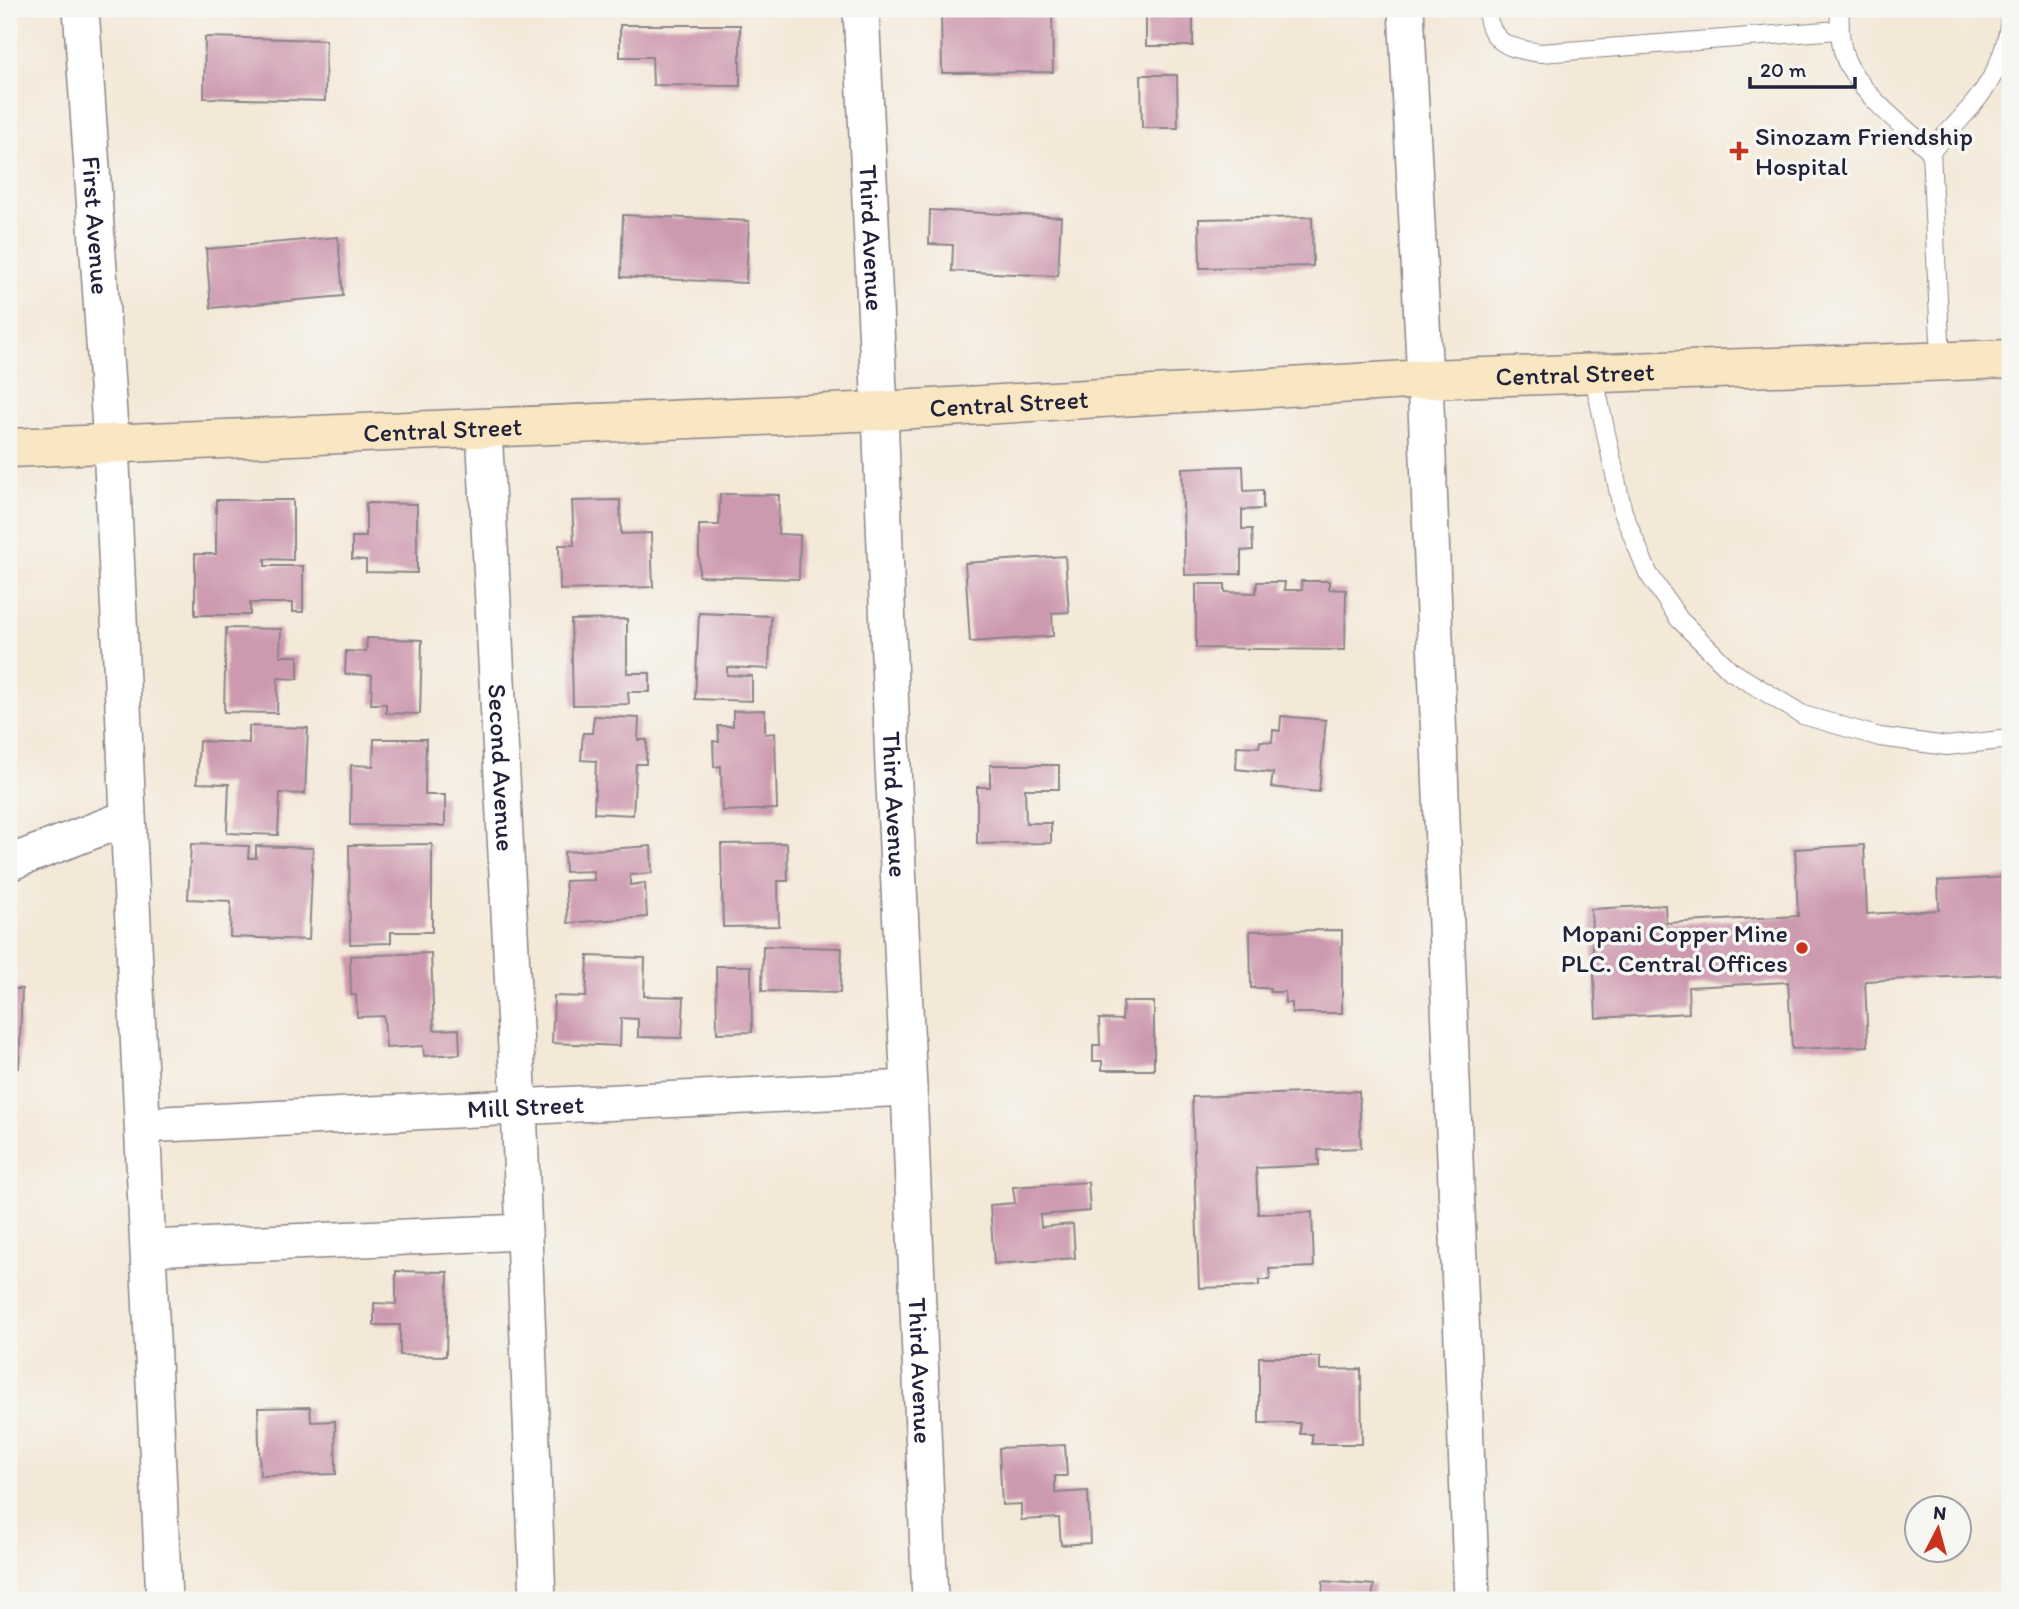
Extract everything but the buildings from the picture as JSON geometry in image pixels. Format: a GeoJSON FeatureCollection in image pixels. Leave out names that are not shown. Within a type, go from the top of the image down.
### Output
{"type":"FeatureCollection","features":[{"type":"Feature","properties":{"kind":"main road","name":"Central Street"},"geometry":{"type":"LineString","coordinates":[[9,448],[880,411],[1425,379],[2010,359]]}},
{"type":"Feature","properties":{"kind":"street","name":"First Avenue"},"geometry":{"type":"LineString","coordinates":[[81,9],[111,443],[164,1600]]}},
{"type":"Feature","properties":{"kind":"street","name":"Third Avenue"},"geometry":{"type":"LineString","coordinates":[[861,9],[930,1600]]}},
{"type":"Feature","properties":{"kind":"street"},"geometry":{"type":"LineString","coordinates":[[1406,9],[1425,379],[1472,1600]]}},
{"type":"Feature","properties":{"kind":"street","name":"Second Avenue"},"geometry":{"type":"LineString","coordinates":[[484,428],[519,1106],[538,1600]]}},
{"type":"Feature","properties":{"kind":"street"},"geometry":{"type":"LineString","coordinates":[[9,863],[127,818]]}},
{"type":"Feature","properties":{"kind":"street","name":"Mill Street"},"geometry":{"type":"LineString","coordinates":[[143,1125],[909,1088]]}},
{"type":"Feature","properties":{"kind":"street"},"geometry":{"type":"LineString","coordinates":[[149,1248],[524,1231]]}},
{"type":"Feature","properties":{"kind":"lane"},"geometry":{"type":"LineString","coordinates":[[1487,9],[1496,38],[1514,50],[1541,53],[1839,30]]}},
{"type":"Feature","properties":{"kind":"lane"},"geometry":{"type":"LineString","coordinates":[[1840,9],[1839,30],[1849,67],[1874,100],[1931,151]]}},
{"type":"Feature","properties":{"kind":"lane"},"geometry":{"type":"LineString","coordinates":[[1941,362],[1931,151],[1982,95],[2006,60],[2010,16]]}},
{"type":"Feature","properties":{"kind":"lane"},"geometry":{"type":"LineString","coordinates":[[1594,373],[1623,512],[1648,573],[1679,618],[1731,671],[1803,715],[1880,737],[1947,746],[2010,739]]}},
{"type":"Feature","properties":{"kind":"place","name":"Sinozam Friendship Hospital"},"geometry":{"type":"Point","coordinates":[1739,151]}},
{"type":"Feature","properties":{"kind":"place","name":"Mopani Copper Mine PLC. Central Offices"},"geometry":{"type":"Point","coordinates":[1802,948]}}]}
